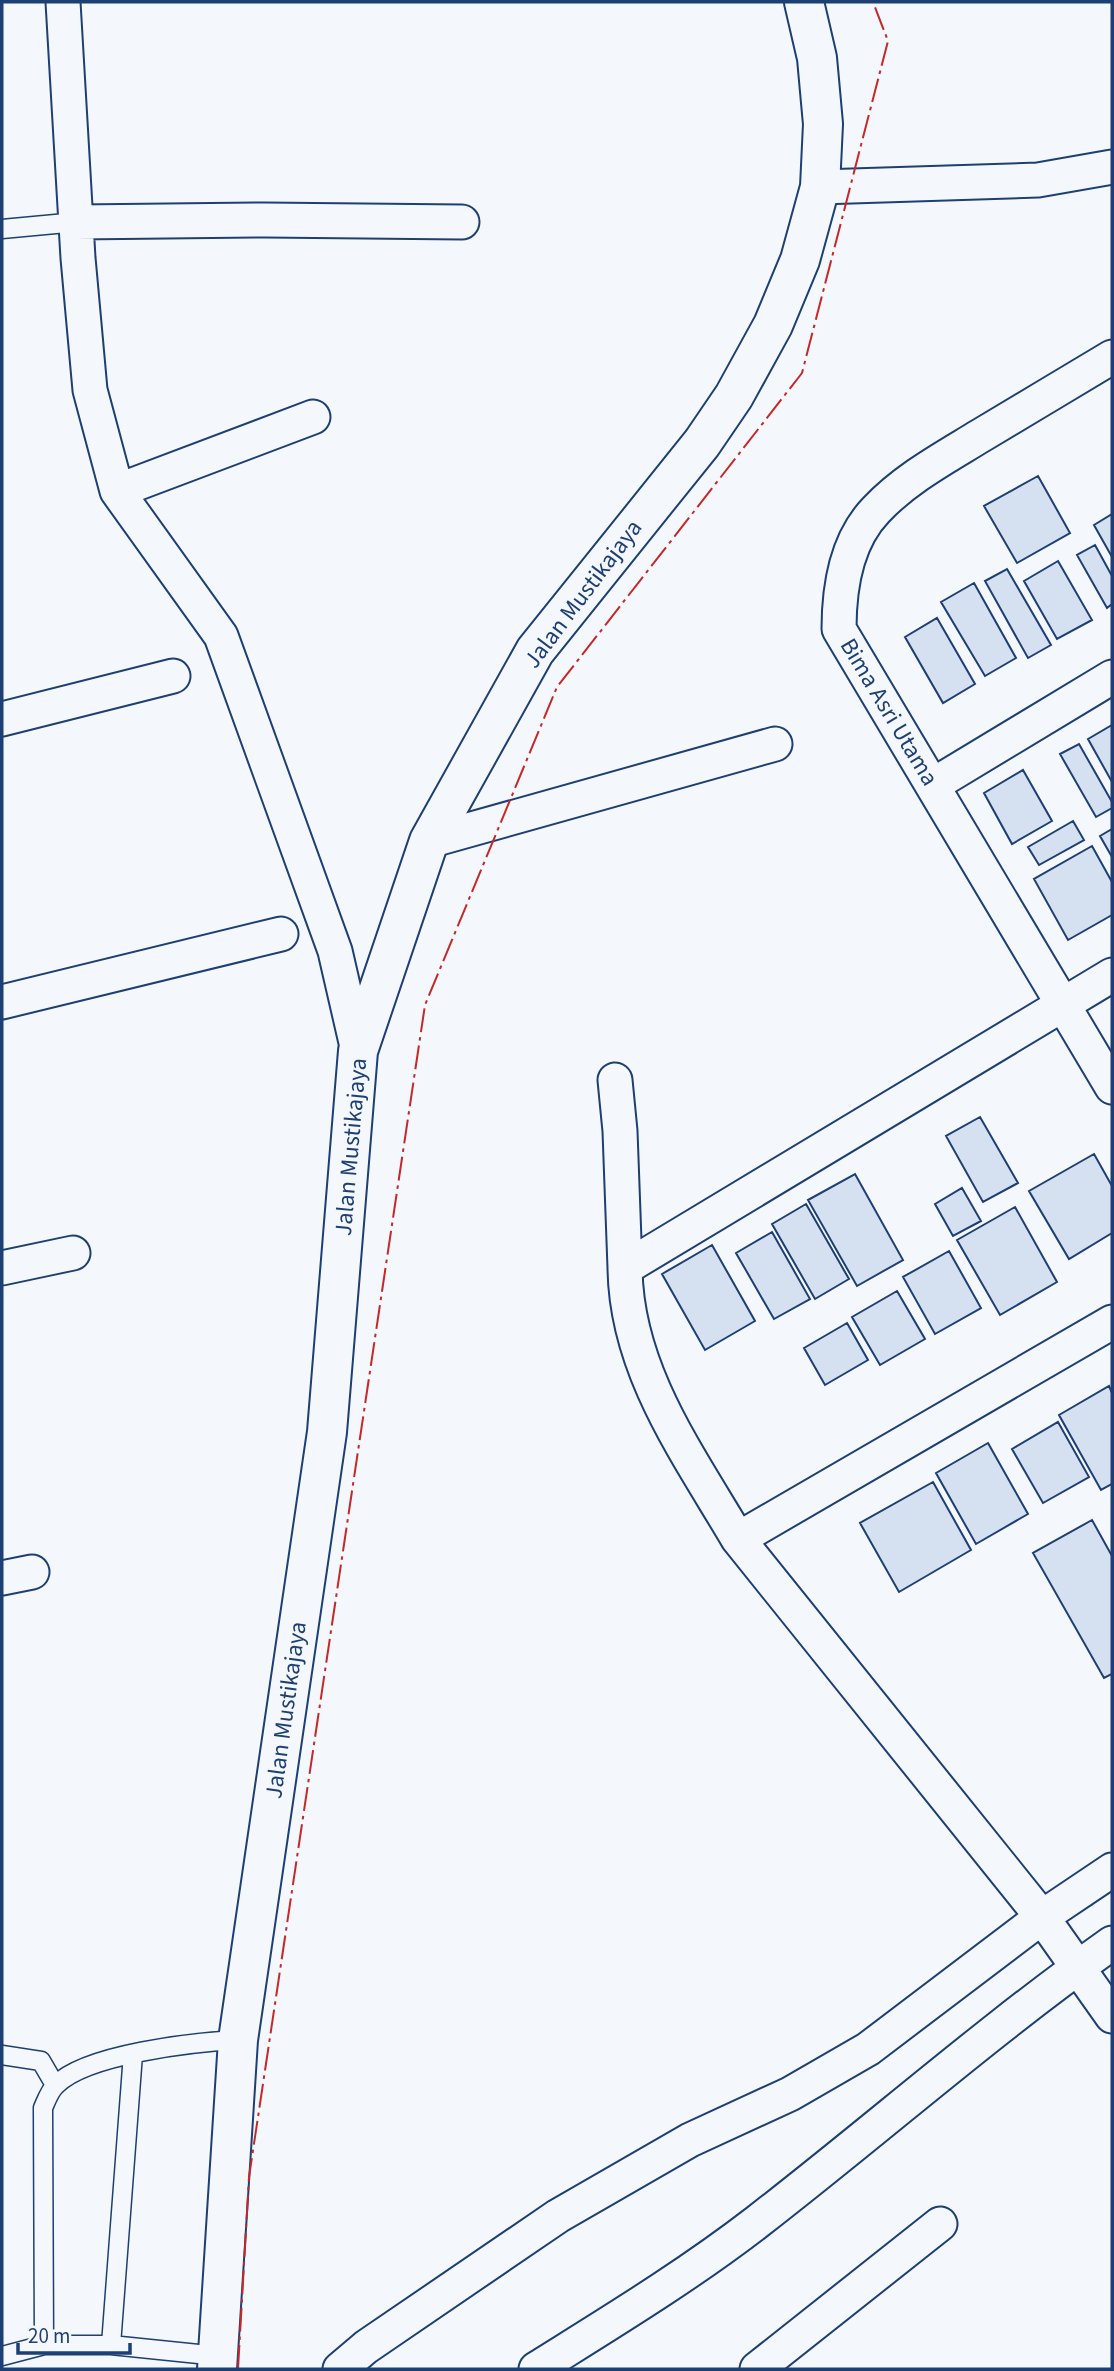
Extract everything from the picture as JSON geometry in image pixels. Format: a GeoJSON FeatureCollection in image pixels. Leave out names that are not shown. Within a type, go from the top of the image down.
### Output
{"type":"FeatureCollection","features":[{"type":"Feature","properties":{"kind":"main road","name":"Jalan Mustikajaya"},"geometry":{"type":"LineString","coordinates":[[217,2363],[238,2040],[327,1432],[358,1051],[429,841],[535,651],[702,443],[734,396],[773,326],[800,260],[820,187],[823,124],[818,71],[804,2]]}},
{"type":"Feature","properties":{"kind":"street"},"geometry":{"type":"LineString","coordinates":[[63,2],[90,390],[117,491],[221,636],[335,951],[358,1051]]}},
{"type":"Feature","properties":{"kind":"street"},"geometry":{"type":"LineString","coordinates":[[820,187],[1038,180],[1112,167]]}},
{"type":"Feature","properties":{"kind":"street"},"geometry":{"type":"LineString","coordinates":[[77,222],[462,222]]}},
{"type":"Feature","properties":{"kind":"street","name":"Bima Asri Utama"},"geometry":{"type":"LineString","coordinates":[[1112,357],[923,471],[875,511],[856,542],[844,572],[839,600],[839,629],[1112,1087]]}},
{"type":"Feature","properties":{"kind":"street"},"geometry":{"type":"LineString","coordinates":[[117,491],[313,417]]}},
{"type":"Feature","properties":{"kind":"street"},"geometry":{"type":"LineString","coordinates":[[2,719],[173,676]]}},
{"type":"Feature","properties":{"kind":"street"},"geometry":{"type":"LineString","coordinates":[[933,785],[1112,677]]}},
{"type":"Feature","properties":{"kind":"street"},"geometry":{"type":"LineString","coordinates":[[429,841],[775,744]]}},
{"type":"Feature","properties":{"kind":"street"},"geometry":{"type":"LineString","coordinates":[[2,1002],[281,934]]}},
{"type":"Feature","properties":{"kind":"street"},"geometry":{"type":"LineString","coordinates":[[625,1268],[1112,975]]}},
{"type":"Feature","properties":{"kind":"street"},"geometry":{"type":"LineString","coordinates":[[615,1080],[620,1131],[625,1298],[641,1365],[666,1417],[738,1539],[1042,1917],[1112,2016]]}},
{"type":"Feature","properties":{"kind":"street"},"geometry":{"type":"LineString","coordinates":[[2,1268],[73,1254]]}},
{"type":"Feature","properties":{"kind":"street"},"geometry":{"type":"LineString","coordinates":[[738,1539],[1112,1322]]}},
{"type":"Feature","properties":{"kind":"street"},"geometry":{"type":"LineString","coordinates":[[340,2369],[375,2358],[558,2216],[690,2140],[790,2094],[869,2049],[1042,1917],[1112,1870]]}},
{"type":"Feature","properties":{"kind":"street"},"geometry":{"type":"LineString","coordinates":[[536,2369],[678,2280],[755,2223],[1112,1942]]}},
{"type":"Feature","properties":{"kind":"street"},"geometry":{"type":"LineString","coordinates":[[757,2369],[940,2224]]}},
{"type":"Feature","properties":{"kind":"lane"},"geometry":{"type":"LineString","coordinates":[[2,229],[77,222]]}},
{"type":"Feature","properties":{"kind":"lane"},"geometry":{"type":"LineString","coordinates":[[44,2345],[43,2108],[55,2085],[74,2071],[133,2054],[238,2040]]}},
{"type":"Feature","properties":{"kind":"lane"},"geometry":{"type":"LineString","coordinates":[[2,2054],[41,2061],[55,2085]]}},
{"type":"Feature","properties":{"kind":"lane"},"geometry":{"type":"LineString","coordinates":[[111,2345],[133,2054]]}},
{"type":"Feature","properties":{"kind":"lane"},"geometry":{"type":"LineString","coordinates":[[2,2356],[44,2345],[111,2345],[217,2363]]}},
{"type":"Feature","properties":{"kind":"building"},"geometry":{"type":"Polygon","coordinates":[[[1038,476],[1070,533],[1017,563],[984,506],[1038,476]]]}},
{"type":"Feature","properties":{"kind":"building"},"geometry":{"type":"Polygon","coordinates":[[[1112,514],[1112,557],[1094,525],[1112,514]]]}},
{"type":"Feature","properties":{"kind":"building"},"geometry":{"type":"Polygon","coordinates":[[[1095,545],[1112,576],[1112,604],[1107,608],[1077,555],[1095,545]]]}},
{"type":"Feature","properties":{"kind":"building"},"geometry":{"type":"Polygon","coordinates":[[[1058,561],[1092,620],[1057,639],[1024,581],[1058,561]]]}},
{"type":"Feature","properties":{"kind":"building"},"geometry":{"type":"Polygon","coordinates":[[[1007,569],[1051,645],[1028,658],[985,581],[1007,569]]]}},
{"type":"Feature","properties":{"kind":"building"},"geometry":{"type":"Polygon","coordinates":[[[974,583],[1016,658],[985,676],[941,602],[974,583]]]}},
{"type":"Feature","properties":{"kind":"building"},"geometry":{"type":"Polygon","coordinates":[[[937,618],[975,684],[943,703],[905,637],[937,618]]]}},
{"type":"Feature","properties":{"kind":"building"},"geometry":{"type":"Polygon","coordinates":[[[1112,725],[1112,782],[1088,739],[1112,725]]]}},
{"type":"Feature","properties":{"kind":"building"},"geometry":{"type":"Polygon","coordinates":[[[1079,744],[1112,802],[1112,808],[1096,817],[1060,754],[1079,744]]]}},
{"type":"Feature","properties":{"kind":"building"},"geometry":{"type":"Polygon","coordinates":[[[1023,770],[1052,821],[1012,844],[984,793],[1023,770]]]}},
{"type":"Feature","properties":{"kind":"building"},"geometry":{"type":"Polygon","coordinates":[[[1073,821],[1084,840],[1039,865],[1028,847],[1073,821]]]}},
{"type":"Feature","properties":{"kind":"building"},"geometry":{"type":"Polygon","coordinates":[[[1112,829],[1112,857],[1100,836],[1112,829]]]}},
{"type":"Feature","properties":{"kind":"building"},"geometry":{"type":"Polygon","coordinates":[[[1092,846],[1112,882],[1112,915],[1068,940],[1034,879],[1092,846]]]}},
{"type":"Feature","properties":{"kind":"building"},"geometry":{"type":"Polygon","coordinates":[[[980,1117],[1018,1183],[983,1202],[946,1136],[980,1117]]]}},
{"type":"Feature","properties":{"kind":"building"},"geometry":{"type":"Polygon","coordinates":[[[1094,1154],[1112,1186],[1112,1233],[1069,1259],[1029,1191],[1094,1154]]]}},
{"type":"Feature","properties":{"kind":"building"},"geometry":{"type":"Polygon","coordinates":[[[855,1174],[903,1260],[857,1286],[808,1200],[855,1174]]]}},
{"type":"Feature","properties":{"kind":"building"},"geometry":{"type":"Polygon","coordinates":[[[962,1188],[981,1221],[953,1236],[935,1204],[962,1188]]]}},
{"type":"Feature","properties":{"kind":"building"},"geometry":{"type":"Polygon","coordinates":[[[806,1204],[849,1279],[815,1299],[772,1224],[806,1204]]]}},
{"type":"Feature","properties":{"kind":"building"},"geometry":{"type":"Polygon","coordinates":[[[1015,1207],[1057,1282],[1000,1315],[957,1240],[1015,1207]]]}},
{"type":"Feature","properties":{"kind":"building"},"geometry":{"type":"Polygon","coordinates":[[[772,1232],[810,1299],[774,1319],[736,1253],[772,1232]]]}},
{"type":"Feature","properties":{"kind":"building"},"geometry":{"type":"Polygon","coordinates":[[[712,1245],[755,1321],[705,1350],[662,1274],[712,1245]]]}},
{"type":"Feature","properties":{"kind":"building"},"geometry":{"type":"Polygon","coordinates":[[[949,1251],[981,1308],[935,1334],[903,1277],[949,1251]]]}},
{"type":"Feature","properties":{"kind":"building"},"geometry":{"type":"Polygon","coordinates":[[[897,1291],[925,1339],[880,1365],[852,1317],[897,1291]]]}},
{"type":"Feature","properties":{"kind":"building"},"geometry":{"type":"Polygon","coordinates":[[[847,1323],[868,1360],[825,1385],[804,1348],[847,1323]]]}},
{"type":"Feature","properties":{"kind":"building"},"geometry":{"type":"Polygon","coordinates":[[[1109,1386],[1112,1393],[1112,1484],[1101,1490],[1059,1415],[1109,1386]]]}},
{"type":"Feature","properties":{"kind":"building"},"geometry":{"type":"Polygon","coordinates":[[[1058,1422],[1089,1477],[1043,1503],[1012,1449],[1058,1422]]]}},
{"type":"Feature","properties":{"kind":"building"},"geometry":{"type":"Polygon","coordinates":[[[988,1443],[1028,1514],[976,1544],[936,1473],[988,1443]]]}},
{"type":"Feature","properties":{"kind":"building"},"geometry":{"type":"Polygon","coordinates":[[[933,1482],[971,1550],[899,1592],[860,1523],[933,1482]]]}},
{"type":"Feature","properties":{"kind":"building"},"geometry":{"type":"Polygon","coordinates":[[[1092,1520],[1112,1556],[1112,1674],[1104,1678],[1033,1553],[1092,1520]]]}},
{"type":"Feature","properties":{"kind":"power"},"geometry":{"type":"LineString","coordinates":[[238,2369],[249,2177],[425,1005],[557,687],[802,373],[888,41],[873,2]]}}]}
